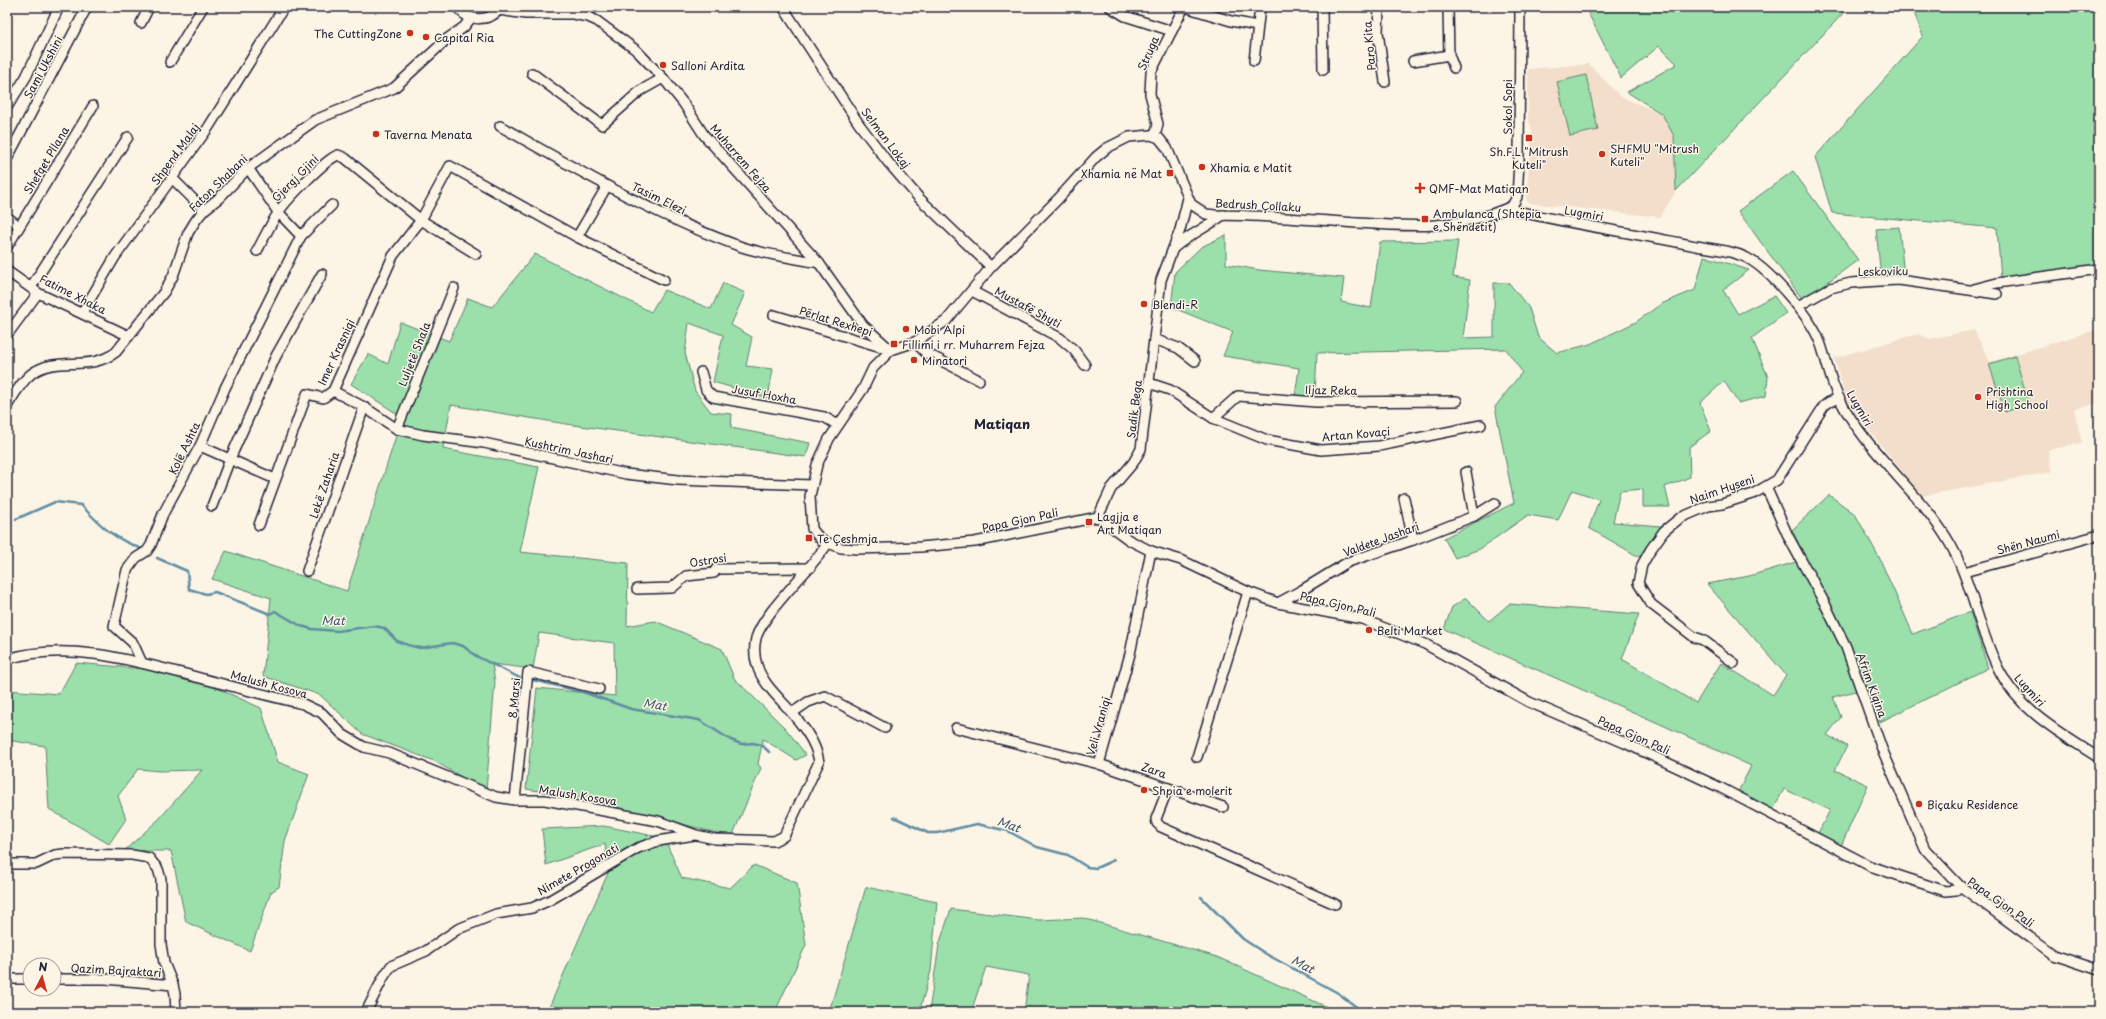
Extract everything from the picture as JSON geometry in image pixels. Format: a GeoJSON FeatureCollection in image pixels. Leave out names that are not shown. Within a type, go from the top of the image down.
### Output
{"type":"FeatureCollection","features":[{"type":"Feature","properties":{"kind":"street"},"geometry":{"type":"LineString","coordinates":[[7,107],[26,77],[59,7]]}},
{"type":"Feature","properties":{"kind":"street","name":"Sami Ukshini"},"geometry":{"type":"LineString","coordinates":[[7,159],[88,7]]}},
{"type":"Feature","properties":{"kind":"street"},"geometry":{"type":"LineString","coordinates":[[141,23],[150,7]]}},
{"type":"Feature","properties":{"kind":"street"},"geometry":{"type":"LineString","coordinates":[[170,62],[203,7]]}},
{"type":"Feature","properties":{"kind":"street","name":"Shpend Malaj"},"geometry":{"type":"LineString","coordinates":[[82,312],[115,257],[208,128],[284,7]]}},
{"type":"Feature","properties":{"kind":"street"},"geometry":{"type":"LineString","coordinates":[[457,7],[471,18],[488,18],[501,9]]}},
{"type":"Feature","properties":{"kind":"street","name":"Muharrem Fejza"},"geometry":{"type":"LineString","coordinates":[[536,7],[554,13]]}},
{"type":"Feature","properties":{"kind":"street"},"geometry":{"type":"LineString","coordinates":[[573,14],[596,7]]}},
{"type":"Feature","properties":{"kind":"street","name":"Selman Lokaj"},"geometry":{"type":"LineString","coordinates":[[783,7],[859,124],[887,161],[919,198],[991,267]]}},
{"type":"Feature","properties":{"kind":"street"},"geometry":{"type":"LineString","coordinates":[[1110,7],[1125,16],[1172,31]]}},
{"type":"Feature","properties":{"kind":"street"},"geometry":{"type":"LineString","coordinates":[[1125,16],[1129,7]]}},
{"type":"Feature","properties":{"kind":"street"},"geometry":{"type":"LineString","coordinates":[[1185,7],[1231,21],[1257,26]]}},
{"type":"Feature","properties":{"kind":"street","name":"Struga"},"geometry":{"type":"LineString","coordinates":[[1155,136],[1158,124],[1150,94],[1153,66],[1185,7]]}},
{"type":"Feature","properties":{"kind":"street"},"geometry":{"type":"LineString","coordinates":[[1254,61],[1260,7]]}},
{"type":"Feature","properties":{"kind":"street"},"geometry":{"type":"LineString","coordinates":[[1322,7],[1323,70]]}},
{"type":"Feature","properties":{"kind":"street","name":"Paro Kita"},"geometry":{"type":"LineString","coordinates":[[1379,7],[1378,32],[1385,82]]}},
{"type":"Feature","properties":{"kind":"street"},"geometry":{"type":"LineString","coordinates":[[1448,7],[1450,55],[1454,68]]}},
{"type":"Feature","properties":{"kind":"street","name":"Sokol Sopi"},"geometry":{"type":"LineString","coordinates":[[1512,206],[1517,197],[1519,162],[1520,7]]}},
{"type":"Feature","properties":{"kind":"street","name":"Muharrem Fejza"},"geometry":{"type":"LineString","coordinates":[[501,9],[526,14],[573,14],[597,21],[636,50],[663,78],[684,104],[704,135],[820,264],[863,325],[891,350]]}},
{"type":"Feature","properties":{"kind":"street","name":"Faton Shabani"},"geometry":{"type":"LineString","coordinates":[[7,406],[24,381],[37,371],[52,364],[100,362],[116,352],[164,292],[173,276],[188,233],[204,210],[219,198],[248,168],[315,120],[394,88],[447,40],[464,27],[471,18]]}},
{"type":"Feature","properties":{"kind":"street"},"geometry":{"type":"LineString","coordinates":[[1413,61],[1450,55]]}},
{"type":"Feature","properties":{"kind":"street"},"geometry":{"type":"LineString","coordinates":[[532,73],[602,125],[640,91],[663,78]]}},
{"type":"Feature","properties":{"kind":"street","name":"Shefqet Pllana"},"geometry":{"type":"LineString","coordinates":[[7,247],[93,106]]}},
{"type":"Feature","properties":{"kind":"street","name":"Tasim Elezi"},"geometry":{"type":"LineString","coordinates":[[500,126],[607,186],[683,224],[744,247],[820,264]]}},
{"type":"Feature","properties":{"kind":"street"},"geometry":{"type":"LineString","coordinates":[[828,544],[821,540],[812,528],[810,504],[812,485],[817,465],[838,426],[863,389],[873,368],[891,350],[915,342],[946,321],[991,267],[1101,153],[1124,138],[1141,135],[1155,136]]}},
{"type":"Feature","properties":{"kind":"street","name":"Bedrush Çollaku"},"geometry":{"type":"LineString","coordinates":[[1155,136],[1163,142],[1167,148],[1188,198],[1198,210],[1206,214],[1430,226],[1471,221],[1512,206]]}},
{"type":"Feature","properties":{"kind":"street"},"geometry":{"type":"LineString","coordinates":[[7,335],[128,137]]}},
{"type":"Feature","properties":{"kind":"street","name":"Gjergj Gjini"},"geometry":{"type":"LineString","coordinates":[[257,251],[278,212],[314,174],[333,157],[338,155],[345,158],[421,220]]}},
{"type":"Feature","properties":{"kind":"street","name":"Imer Krasniqi"},"geometry":{"type":"LineString","coordinates":[[259,525],[307,394],[323,398],[333,391],[393,256],[421,220],[450,166],[577,237]]}},
{"type":"Feature","properties":{"kind":"street"},"geometry":{"type":"LineString","coordinates":[[248,168],[278,212],[301,236]]}},
{"type":"Feature","properties":{"kind":"street"},"geometry":{"type":"LineString","coordinates":[[172,178],[204,210]]}},
{"type":"Feature","properties":{"kind":"street"},"geometry":{"type":"LineString","coordinates":[[607,186],[577,237],[664,280]]}},
{"type":"Feature","properties":{"kind":"street","name":"Sadik Bega"},"geometry":{"type":"LineString","coordinates":[[1098,516],[1111,489],[1133,463],[1141,449],[1161,280],[1174,248],[1184,217],[1188,198]]}},
{"type":"Feature","properties":{"kind":"street","name":"Kolë Ashta"},"geometry":{"type":"LineString","coordinates":[[142,662],[133,643],[114,626],[127,570],[136,558],[148,551],[163,514],[200,446],[225,388],[301,236],[332,205]]}},
{"type":"Feature","properties":{"kind":"street","name":"Lugmiri"},"geometry":{"type":"LineString","coordinates":[[1512,206],[1513,210],[1544,217],[1677,240],[1736,254],[1760,267],[1798,306],[1817,334],[1839,398],[1864,439],[1940,528],[1955,553],[1964,572],[1998,668],[2008,685],[2034,714],[2099,758]]}},
{"type":"Feature","properties":{"kind":"street","name":"Sadik Bega"},"geometry":{"type":"LineString","coordinates":[[1174,248],[1189,234],[1204,229],[1223,216]]}},
{"type":"Feature","properties":{"kind":"street"},"geometry":{"type":"LineString","coordinates":[[7,217],[19,226]]}},
{"type":"Feature","properties":{"kind":"street"},"geometry":{"type":"LineString","coordinates":[[421,220],[476,254]]}},
{"type":"Feature","properties":{"kind":"street","name":"Leskoviku"},"geometry":{"type":"LineString","coordinates":[[1973,290],[1997,283],[2099,269]]}},
{"type":"Feature","properties":{"kind":"street","name":"Fatime Xhaka"},"geometry":{"type":"LineString","coordinates":[[7,271],[35,290],[129,336]]}},
{"type":"Feature","properties":{"kind":"street"},"geometry":{"type":"LineString","coordinates":[[212,506],[230,459],[276,356],[322,274]]}},
{"type":"Feature","properties":{"kind":"street","name":"Leskoviku"},"geometry":{"type":"LineString","coordinates":[[1798,306],[1830,288],[1851,283],[1899,280],[1997,294]]}},
{"type":"Feature","properties":{"kind":"street","name":"Luljetë Shala"},"geometry":{"type":"LineString","coordinates":[[397,429],[454,288]]}},
{"type":"Feature","properties":{"kind":"street","name":"Mustafë Shyti"},"geometry":{"type":"LineString","coordinates":[[972,291],[1060,338],[1074,350],[1085,365]]}},
{"type":"Feature","properties":{"kind":"street","name":"Përlat Rexhepi"},"geometry":{"type":"LineString","coordinates":[[774,315],[891,350]]}},
{"type":"Feature","properties":{"kind":"street"},"geometry":{"type":"LineString","coordinates":[[1154,339],[1178,348],[1195,361]]}},
{"type":"Feature","properties":{"kind":"street"},"geometry":{"type":"LineString","coordinates":[[915,342],[926,353],[979,380]]}},
{"type":"Feature","properties":{"kind":"street","name":"Jusuf Hoxha"},"geometry":{"type":"LineString","coordinates":[[702,372],[706,390],[713,397],[824,417],[838,426]]}},
{"type":"Feature","properties":{"kind":"street","name":"Artan Kovaçi"},"geometry":{"type":"LineString","coordinates":[[1150,383],[1170,390],[1213,418],[1267,440],[1321,450],[1379,446],[1481,425]]}},
{"type":"Feature","properties":{"kind":"street","name":"Kushtrim Jashari"},"geometry":{"type":"LineString","coordinates":[[333,391],[349,401],[364,407],[397,429],[424,435],[491,445],[626,474],[678,480],[812,485]]}},
{"type":"Feature","properties":{"kind":"street","name":"Iljaz Reka"},"geometry":{"type":"LineString","coordinates":[[1213,418],[1238,396],[1316,402],[1457,401]]}},
{"type":"Feature","properties":{"kind":"street","name":"Naim Hyseni"},"geometry":{"type":"LineString","coordinates":[[1734,663],[1703,640],[1694,637],[1652,604],[1638,583],[1639,574],[1651,548],[1664,531],[1680,518],[1694,511],[1738,499],[1766,487],[1777,480],[1824,406],[1839,398]]}},
{"type":"Feature","properties":{"kind":"street","name":"Lekë Zaharia"},"geometry":{"type":"LineString","coordinates":[[307,571],[364,407]]}},
{"type":"Feature","properties":{"kind":"street"},"geometry":{"type":"LineString","coordinates":[[200,446],[275,479]]}},
{"type":"Feature","properties":{"kind":"street"},"geometry":{"type":"LineString","coordinates":[[1466,472],[1474,516]]}},
{"type":"Feature","properties":{"kind":"street","name":"Afrim Kiqina"},"geometry":{"type":"LineString","coordinates":[[1766,487],[1789,538],[1824,602],[1846,647],[1882,749],[1921,841],[1932,858],[1960,886]]}},
{"type":"Feature","properties":{"kind":"street"},"geometry":{"type":"LineString","coordinates":[[1404,498],[1413,540]]}},
{"type":"Feature","properties":{"kind":"street","name":"Valdete Jashari"},"geometry":{"type":"LineString","coordinates":[[1278,603],[1348,562],[1413,540],[1474,516],[1495,503]]}},
{"type":"Feature","properties":{"kind":"street","name":"Papa Gjon Pali"},"geometry":{"type":"LineString","coordinates":[[828,544],[841,548],[858,549],[920,547],[968,542],[1098,516],[1130,540],[1151,551],[1181,560],[1248,592],[1278,603],[1362,619],[1426,644],[1529,702],[1626,743],[1721,788],[1870,866],[1945,891],[1956,890],[1960,886],[2054,955],[2099,970]]}},
{"type":"Feature","properties":{"kind":"street","name":"Shën Naumi"},"geometry":{"type":"LineString","coordinates":[[1964,572],[2099,535]]}},
{"type":"Feature","properties":{"kind":"street","name":"Malush Kosova"},"geometry":{"type":"LineString","coordinates":[[7,659],[37,652],[58,651],[112,656],[142,662],[303,704],[322,714],[342,734],[364,747],[389,753],[488,794],[515,800],[545,800],[658,821],[696,835],[715,839],[762,842],[778,840],[784,836],[819,762],[816,750],[799,721],[764,680],[757,666],[754,648],[757,636],[770,615],[810,568],[828,544]]}},
{"type":"Feature","properties":{"kind":"street","name":"Veli Vraniqi"},"geometry":{"type":"LineString","coordinates":[[956,728],[1099,764],[1130,654],[1151,551]]}},
{"type":"Feature","properties":{"kind":"street","name":"Ostrosi"},"geometry":{"type":"LineString","coordinates":[[637,589],[672,588],[686,576],[714,573],[716,569],[810,568]]}},
{"type":"Feature","properties":{"kind":"street"},"geometry":{"type":"LineString","coordinates":[[1197,757],[1248,592]]}},
{"type":"Feature","properties":{"kind":"street","name":"8 Marsi"},"geometry":{"type":"LineString","coordinates":[[515,800],[528,672],[599,689]]}},
{"type":"Feature","properties":{"kind":"street"},"geometry":{"type":"LineString","coordinates":[[792,713],[808,702],[825,696],[885,728]]}},
{"type":"Feature","properties":{"kind":"street","name":"Zara"},"geometry":{"type":"LineString","coordinates":[[1099,764],[1223,807]]}},
{"type":"Feature","properties":{"kind":"street"},"geometry":{"type":"LineString","coordinates":[[1168,788],[1156,819],[1157,823],[1161,827],[1335,904]]}},
{"type":"Feature","properties":{"kind":"street","name":"Nimete Progonati"},"geometry":{"type":"LineString","coordinates":[[366,1012],[383,978],[391,966],[426,950],[458,929],[496,914],[532,908],[550,900],[638,848],[658,841],[696,835]]}},
{"type":"Feature","properties":{"kind":"street"},"geometry":{"type":"LineString","coordinates":[[7,864],[36,864],[55,855],[64,854],[132,855],[149,858],[158,868],[161,879],[161,944],[164,963],[172,985]]}},
{"type":"Feature","properties":{"kind":"street"},"geometry":{"type":"LineString","coordinates":[[7,978],[22,979]]}},
{"type":"Feature","properties":{"kind":"street","name":"Qazim Bajraktari"},"geometry":{"type":"LineString","coordinates":[[62,979],[104,979],[172,985],[175,994],[176,1012]]}},
{"type":"Feature","properties":{"kind":"shaded area","name":"SHFMU \"Mitrush Kuteli\""},"geometry":{"type":"Polygon","coordinates":[[[1589,64],[1621,97],[1662,114],[1674,136],[1676,191],[1660,217],[1529,203],[1526,199],[1532,129],[1528,117],[1528,69],[1589,64]]]}},
{"type":"Feature","properties":{"kind":"shaded area"},"geometry":{"type":"Polygon","coordinates":[[[2099,329],[2099,403],[2074,409],[2082,443],[2048,450],[2052,472],[1922,496],[1852,409],[1844,391],[1834,358],[1918,334],[1930,339],[1974,330],[1990,362],[2099,329]]]}},
{"type":"Feature","properties":{"kind":"green space"},"geometry":{"type":"Polygon","coordinates":[[[1585,7],[1849,7],[1676,191],[1674,136],[1662,114],[1627,92],[1677,64],[1659,46],[1621,78],[1585,7]]]}},
{"type":"Feature","properties":{"kind":"green space"},"geometry":{"type":"Polygon","coordinates":[[[1912,7],[2099,7],[2099,265],[2001,278],[1997,228],[1832,213],[1815,157],[1923,36],[1912,7]]]}},
{"type":"Feature","properties":{"kind":"green space"},"geometry":{"type":"Polygon","coordinates":[[[1586,75],[1598,130],[1570,136],[1557,82],[1586,75]]]}},
{"type":"Feature","properties":{"kind":"green space"},"geometry":{"type":"Polygon","coordinates":[[[1793,171],[1858,260],[1803,300],[1738,211],[1793,171]]]}},
{"type":"Feature","properties":{"kind":"green space"},"geometry":{"type":"Polygon","coordinates":[[[1899,227],[1904,275],[1881,277],[1876,229],[1899,227]]]}},
{"type":"Feature","properties":{"kind":"green space"},"geometry":{"type":"Polygon","coordinates":[[[1226,235],[1226,264],[1259,270],[1344,278],[1341,302],[1371,308],[1380,242],[1458,241],[1453,277],[1470,280],[1463,338],[1494,337],[1494,283],[1509,283],[1529,308],[1538,337],[1557,353],[1590,344],[1636,322],[1661,304],[1695,290],[1704,256],[1749,270],[1723,290],[1738,314],[1774,296],[1786,313],[1752,338],[1768,377],[1766,396],[1738,403],[1724,381],[1700,403],[1711,431],[1689,447],[1690,477],[1665,487],[1670,507],[1643,507],[1643,489],[1620,491],[1613,522],[1661,526],[1639,557],[1589,528],[1599,499],[1572,490],[1558,520],[1528,515],[1480,549],[1455,558],[1444,538],[1514,503],[1495,407],[1522,372],[1506,349],[1317,353],[1315,396],[1295,397],[1299,368],[1223,356],[1233,332],[1171,307],[1175,272],[1201,247],[1226,235]]]}},
{"type":"Feature","properties":{"kind":"green space"},"geometry":{"type":"Polygon","coordinates":[[[535,254],[651,312],[664,290],[711,309],[723,283],[745,293],[731,325],[752,337],[746,366],[773,369],[768,398],[713,382],[723,335],[689,323],[685,353],[695,391],[711,412],[732,414],[731,428],[810,443],[806,457],[566,424],[451,405],[443,449],[539,467],[520,552],[628,563],[627,626],[655,621],[722,649],[734,678],[786,729],[806,755],[796,760],[763,739],[758,764],[761,768],[732,837],[582,798],[526,789],[537,688],[615,696],[614,643],[539,633],[533,669],[492,664],[495,682],[486,791],[434,761],[362,734],[320,695],[263,676],[271,598],[212,579],[226,551],[347,591],[402,417],[351,384],[368,354],[388,364],[400,322],[449,341],[468,298],[492,307],[535,254]]]}},
{"type":"Feature","properties":{"kind":"green space"},"geometry":{"type":"Polygon","coordinates":[[[2015,356],[2029,404],[2005,412],[1989,364],[2015,356]]]}},
{"type":"Feature","properties":{"kind":"green space"},"geometry":{"type":"Polygon","coordinates":[[[1829,495],[1855,514],[1879,557],[1913,634],[1970,612],[1988,668],[1880,722],[1875,686],[1833,697],[1841,717],[1827,735],[1847,746],[1835,770],[1868,785],[1841,846],[1817,835],[1830,810],[1784,789],[1773,810],[1738,792],[1751,766],[1658,723],[1444,629],[1452,607],[1466,598],[1489,621],[1509,604],[1639,614],[1622,659],[1696,703],[1721,663],[1773,695],[1786,675],[1707,584],[1749,576],[1806,559],[1792,530],[1829,495]]]}},
{"type":"Feature","properties":{"kind":"green space"},"geometry":{"type":"Polygon","coordinates":[[[76,663],[145,669],[217,688],[261,708],[278,762],[309,774],[285,841],[279,887],[271,892],[250,951],[186,922],[171,851],[124,851],[160,818],[202,770],[159,771],[138,769],[118,796],[126,819],[109,844],[49,809],[45,746],[7,740],[7,690],[59,694],[76,663]]]}},
{"type":"Feature","properties":{"kind":"green space"},"geometry":{"type":"Polygon","coordinates":[[[604,826],[664,838],[682,878],[730,888],[754,865],[797,883],[806,945],[775,1012],[547,1012],[608,873],[605,844],[546,865],[542,829],[604,826]]]}},
{"type":"Feature","properties":{"kind":"green space"},"geometry":{"type":"Polygon","coordinates":[[[866,887],[937,902],[931,971],[919,1012],[829,1012],[866,887]]]}},
{"type":"Feature","properties":{"kind":"green space"},"geometry":{"type":"Polygon","coordinates":[[[951,909],[1039,920],[1083,918],[1217,957],[1338,1012],[1024,1012],[1029,975],[986,967],[971,1012],[929,1012],[939,945],[951,909]]]}},
{"type":"Feature","properties":{"kind":"waterway","name":"Mat"},"geometry":{"type":"LineString","coordinates":[[16,519],[55,502],[81,505],[96,520],[117,537],[145,550]]}},
{"type":"Feature","properties":{"kind":"waterway","name":"Mat"},"geometry":{"type":"LineString","coordinates":[[157,558],[187,571],[189,589],[206,594],[215,592],[270,614],[275,611],[301,626],[312,629],[337,631],[374,626],[384,628],[397,641],[420,648],[452,643],[463,646],[476,656],[522,679]]}},
{"type":"Feature","properties":{"kind":"waterway","name":"Mat"},"geometry":{"type":"LineString","coordinates":[[533,680],[583,692],[631,709],[699,720],[731,740],[741,744],[753,743],[762,745],[769,752]]}},
{"type":"Feature","properties":{"kind":"waterway","name":"Mat"},"geometry":{"type":"LineString","coordinates":[[894,817],[928,833],[937,833],[977,824],[1008,831],[1037,847],[1068,855],[1087,867],[1096,868],[1114,860]]}},
{"type":"Feature","properties":{"kind":"waterway","name":"Mat"},"geometry":{"type":"LineString","coordinates":[[1201,897],[1243,939],[1266,954],[1338,993],[1363,1012]]}},
{"type":"Feature","properties":{"kind":"place","name":"The CuttingZone"},"geometry":{"type":"Point","coordinates":[410,33]}},
{"type":"Feature","properties":{"kind":"place","name":"Capital Ria"},"geometry":{"type":"Point","coordinates":[426,37]}},
{"type":"Feature","properties":{"kind":"place","name":"Salloni Ardita"},"geometry":{"type":"Point","coordinates":[663,65]}},
{"type":"Feature","properties":{"kind":"place","name":"Taverna Menata"},"geometry":{"type":"Point","coordinates":[376,134]}},
{"type":"Feature","properties":{"kind":"place","name":"Sh.F.L \"Mitrush Kuteli\""},"geometry":{"type":"Point","coordinates":[1529,138]}},
{"type":"Feature","properties":{"kind":"place","name":"SHFMU \"Mitrush Kuteli\""},"geometry":{"type":"Point","coordinates":[1602,154]}},
{"type":"Feature","properties":{"kind":"place","name":"Xhamia e Matit"},"geometry":{"type":"Point","coordinates":[1202,167]}},
{"type":"Feature","properties":{"kind":"place","name":"Xhamia në Mat"},"geometry":{"type":"Point","coordinates":[1170,173]}},
{"type":"Feature","properties":{"kind":"place","name":"QMF-Mat Matiqan"},"geometry":{"type":"Point","coordinates":[1420,188]}},
{"type":"Feature","properties":{"kind":"place","name":"Ambulanca (Shtëpia e Shëndetit)"},"geometry":{"type":"Point","coordinates":[1425,219]}},
{"type":"Feature","properties":{"kind":"place","name":"Blendi-R"},"geometry":{"type":"Point","coordinates":[1144,304]}},
{"type":"Feature","properties":{"kind":"place","name":"Mobi Alpi"},"geometry":{"type":"Point","coordinates":[906,329]}},
{"type":"Feature","properties":{"kind":"place","name":"Fillimi i rr. Muharrem Fejza"},"geometry":{"type":"Point","coordinates":[894,344]}},
{"type":"Feature","properties":{"kind":"place","name":"Minatori"},"geometry":{"type":"Point","coordinates":[914,360]}},
{"type":"Feature","properties":{"kind":"place","name":"Prishtina High School"},"geometry":{"type":"Point","coordinates":[1978,397]}},
{"type":"Feature","properties":{"kind":"place","name":"Lagjja e Art Matiqan"},"geometry":{"type":"Point","coordinates":[1089,522]}},
{"type":"Feature","properties":{"kind":"place","name":"Te Çeshmja"},"geometry":{"type":"Point","coordinates":[809,538]}},
{"type":"Feature","properties":{"kind":"place","name":"Belti Market"},"geometry":{"type":"Point","coordinates":[1369,630]}},
{"type":"Feature","properties":{"kind":"place","name":"Shpia e molerit"},"geometry":{"type":"Point","coordinates":[1144,790]}},
{"type":"Feature","properties":{"kind":"place","name":"Biçaku Residence"},"geometry":{"type":"Point","coordinates":[1919,804]}},
{"type":"Feature","properties":{"kind":"district","name":"Matiqan"},"geometry":{"type":"Point","coordinates":[1002,423]}}]}
